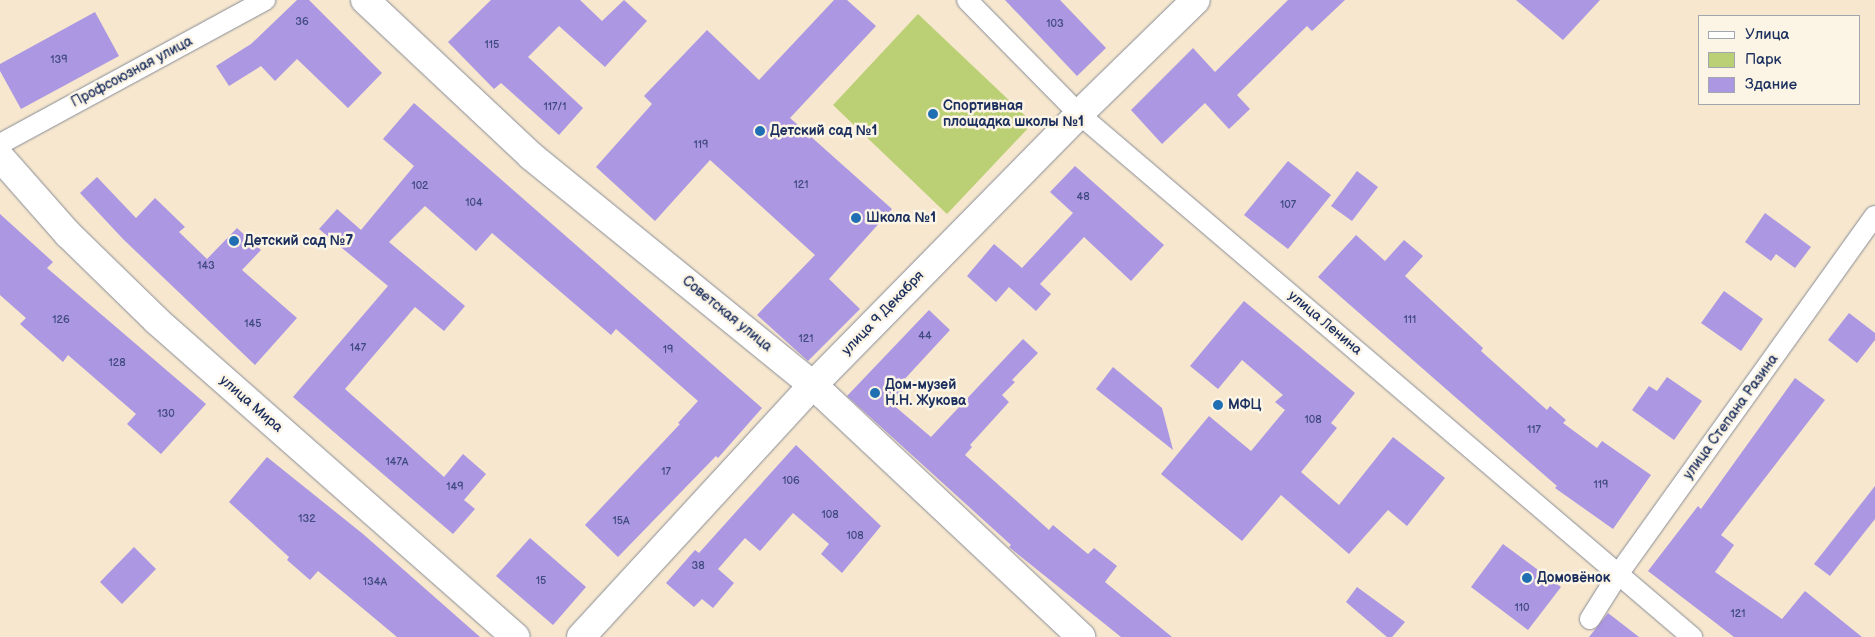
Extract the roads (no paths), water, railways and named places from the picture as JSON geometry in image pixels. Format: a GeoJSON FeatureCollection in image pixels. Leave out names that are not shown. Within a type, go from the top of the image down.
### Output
{"type":"FeatureCollection","features":[{"type":"Feature","properties":{"kind":"street","name":"Профсоюзная улица"},"geometry":{"type":"LineString","coordinates":[[0,144],[265,0]]}},
{"type":"Feature","properties":{"kind":"street","name":"Советская улица"},"geometry":{"type":"LineString","coordinates":[[365,0],[531,156],[813,385],[1081,637]]}},
{"type":"Feature","properties":{"kind":"street","name":"улица Ленина"},"geometry":{"type":"LineString","coordinates":[[967,0],[1079,114],[1692,637]]}},
{"type":"Feature","properties":{"kind":"street","name":"улица 9 Декабря"},"geometry":{"type":"LineString","coordinates":[[581,637],[813,385],[1079,114],[1196,0]]}},
{"type":"Feature","properties":{"kind":"street","name":"улица Мира"},"geometry":{"type":"LineString","coordinates":[[0,157],[68,234],[157,321],[516,637]]}},
{"type":"Feature","properties":{"kind":"street","name":"улица Степана Разина"},"geometry":{"type":"LineString","coordinates":[[1590,619],[1619,573],[1875,216]]}},
{"type":"Feature","properties":{"kind":"place","name":"Спортивная площадка школы №1"},"geometry":{"type":"Point","coordinates":[933,114]}},
{"type":"Feature","properties":{"kind":"place","name":"Детский сад №1"},"geometry":{"type":"Point","coordinates":[760,131]}},
{"type":"Feature","properties":{"kind":"place","name":"Школа №1"},"geometry":{"type":"Point","coordinates":[856,218]}},
{"type":"Feature","properties":{"kind":"place","name":"Детский сад №7"},"geometry":{"type":"Point","coordinates":[234,241]}},
{"type":"Feature","properties":{"kind":"place","name":"Дом-музей Н.Н. Жукова"},"geometry":{"type":"Point","coordinates":[875,393]}},
{"type":"Feature","properties":{"kind":"place","name":"МФЦ"},"geometry":{"type":"Point","coordinates":[1218,405]}},
{"type":"Feature","properties":{"kind":"place","name":"Домовёнок"},"geometry":{"type":"Point","coordinates":[1527,578]}}]}
